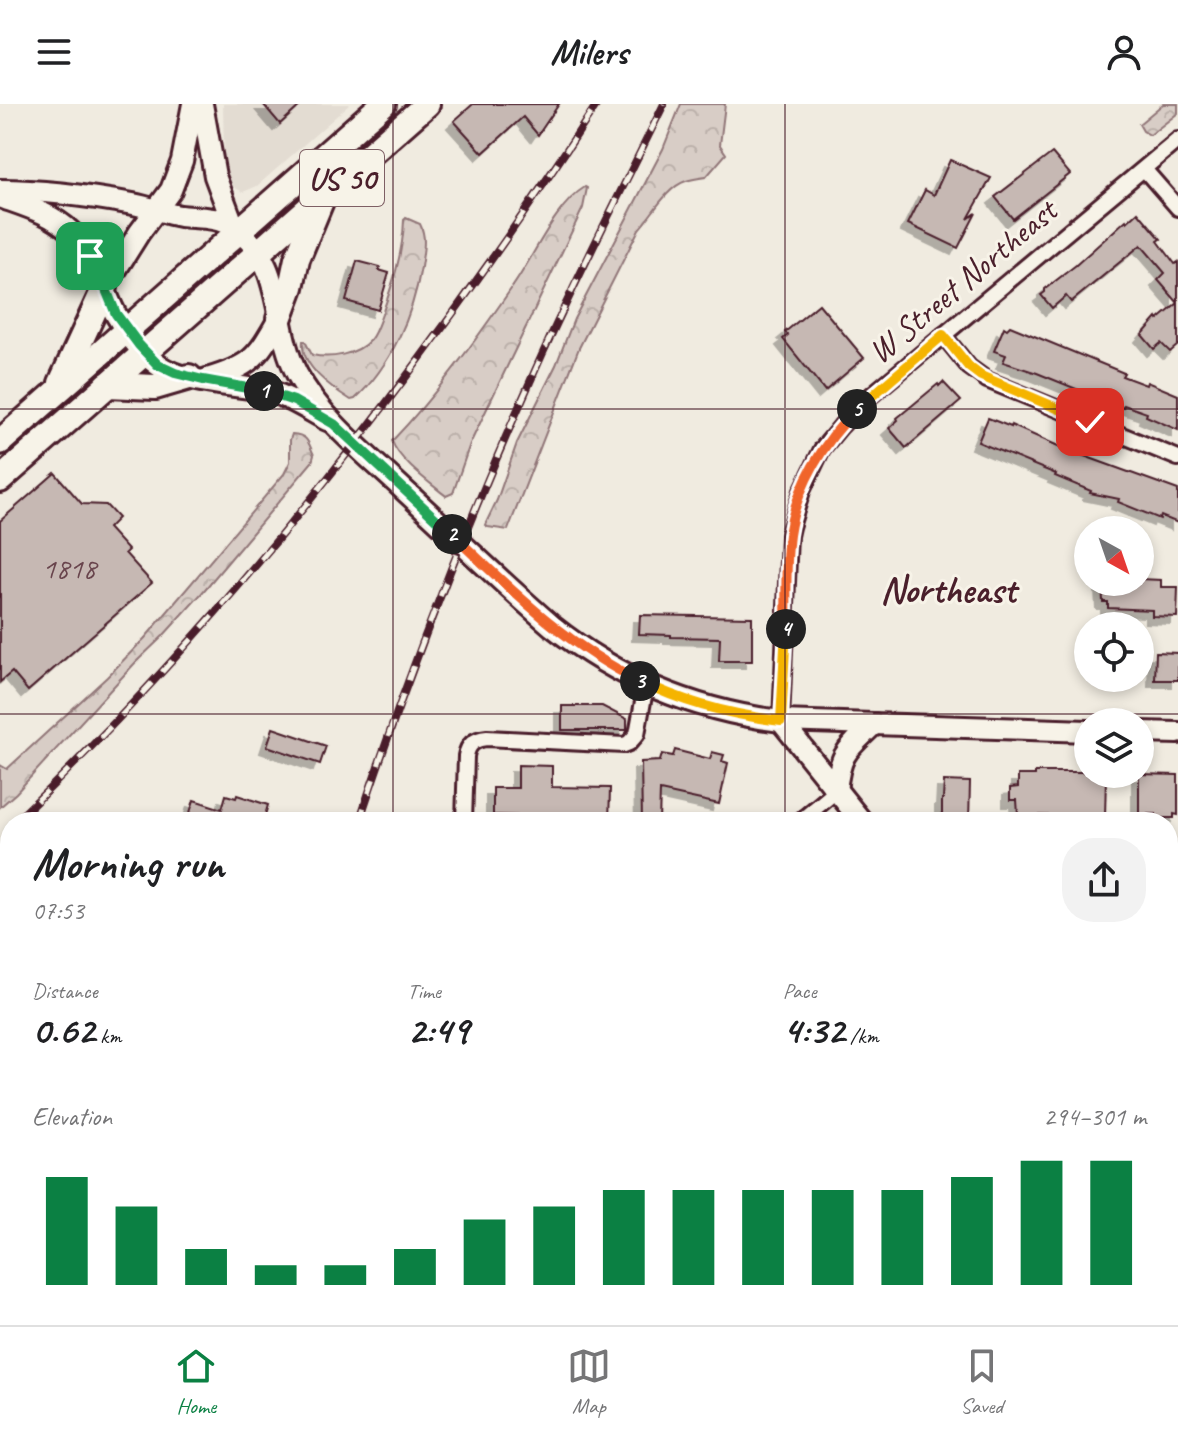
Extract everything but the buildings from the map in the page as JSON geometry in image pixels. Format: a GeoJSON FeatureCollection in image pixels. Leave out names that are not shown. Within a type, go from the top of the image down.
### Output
{"type":"FeatureCollection","features":[{"type":"Feature","properties":{"kind":"highway","name":"US 50"},"geometry":{"type":"LineString","coordinates":[[0,442],[236,229],[383,104]]}},
{"type":"Feature","properties":{"kind":"highway","name":"US 50"},"geometry":{"type":"LineString","coordinates":[[0,480],[427,104]]}},
{"type":"Feature","properties":{"kind":"highway"},"geometry":{"type":"LineString","coordinates":[[279,319],[300,252],[324,194]]}},
{"type":"Feature","properties":{"kind":"highway"},"geometry":{"type":"LineString","coordinates":[[56,393],[105,287]]}},
{"type":"Feature","properties":{"kind":"highway"},"geometry":{"type":"LineString","coordinates":[[107,385],[155,387],[196,379]]}},
{"type":"Feature","properties":{"kind":"main road"},"geometry":{"type":"LineString","coordinates":[[105,287],[171,190],[179,171],[193,104]]}},
{"type":"Feature","properties":{"kind":"main road"},"geometry":{"type":"LineString","coordinates":[[202,104],[215,176],[236,229]]}},
{"type":"Feature","properties":{"kind":"main road"},"geometry":{"type":"LineString","coordinates":[[0,190],[38,190],[157,209],[181,216],[215,219],[236,229],[266,265],[288,354],[296,371],[334,424],[552,626],[592,654],[646,685],[719,710],[781,721],[1074,731]]}},
{"type":"Feature","properties":{"kind":"main road"},"geometry":{"type":"LineString","coordinates":[[0,197],[40,211],[71,232],[84,246],[116,314],[145,352],[163,368],[196,379],[274,393],[334,424]]}},
{"type":"Feature","properties":{"kind":"main road"},"geometry":{"type":"LineString","coordinates":[[196,379],[235,371],[250,361],[262,349],[279,319]]}},
{"type":"Feature","properties":{"kind":"main road"},"geometry":{"type":"LineString","coordinates":[[781,721],[854,812]]}},
{"type":"Feature","properties":{"kind":"main road"},"geometry":{"type":"LineString","coordinates":[[836,791],[840,761],[874,724]]}},
{"type":"Feature","properties":{"kind":"main road"},"geometry":{"type":"LineString","coordinates":[[1154,732],[1178,733]]}},
{"type":"Feature","properties":{"kind":"street","name":"W Street Northeast"},"geometry":{"type":"LineString","coordinates":[[781,721],[789,536],[802,491],[822,449],[868,398],[1178,140]]}},
{"type":"Feature","properties":{"kind":"street"},"geometry":{"type":"LineString","coordinates":[[1144,169],[1178,208]]}},
{"type":"Feature","properties":{"kind":"street"},"geometry":{"type":"LineString","coordinates":[[943,335],[969,367],[987,380],[1178,458]]}},
{"type":"Feature","properties":{"kind":"street"},"geometry":{"type":"LineString","coordinates":[[464,812],[466,756],[473,742],[487,738],[624,745],[637,734],[646,685]]}},
{"type":"Feature","properties":{"kind":"street"},"geometry":{"type":"LineString","coordinates":[[811,812],[836,791]]}},
{"type":"Feature","properties":{"kind":"shaded area"},"geometry":{"type":"Polygon","coordinates":[[[223,104],[350,104],[257,186],[243,192],[234,187],[229,179],[224,154],[223,104]]]}},
{"type":"Feature","properties":{"kind":"green space"},"geometry":{"type":"Polygon","coordinates":[[[681,104],[725,104],[720,145],[726,154],[706,177],[686,181],[672,189],[639,229],[579,348],[508,530],[488,527],[485,525],[517,443],[556,365],[574,319],[663,149],[681,104]]]}},
{"type":"Feature","properties":{"kind":"green space"},"geometry":{"type":"Polygon","coordinates":[[[1163,104],[1178,104],[1178,113],[1150,135],[1139,124],[1163,104]]]}},
{"type":"Feature","properties":{"kind":"green space"},"geometry":{"type":"Polygon","coordinates":[[[585,187],[583,208],[470,444],[453,493],[446,496],[408,463],[392,441],[456,366],[513,286],[554,219],[585,187]]]}},
{"type":"Feature","properties":{"kind":"green space"},"geometry":{"type":"Polygon","coordinates":[[[406,218],[420,224],[424,240],[412,303],[390,355],[368,386],[351,400],[327,383],[312,367],[303,350],[303,341],[312,355],[327,356],[343,355],[370,340],[393,282],[406,218]]]}},
{"type":"Feature","properties":{"kind":"green space"},"geometry":{"type":"Polygon","coordinates":[[[292,434],[307,440],[314,455],[312,462],[201,594],[0,807],[0,765],[7,769],[145,638],[284,474],[290,462],[292,434]]]}},
{"type":"Feature","properties":{"kind":"railway"},"geometry":{"type":"LineString","coordinates":[[25,812],[176,656],[326,480],[466,295],[597,104]]}},
{"type":"Feature","properties":{"kind":"railway"},"geometry":{"type":"LineString","coordinates":[[362,812],[418,655],[483,491],[562,312],[664,104]]}},
{"type":"Feature","properties":{"kind":"district","name":"Northeast"},"geometry":{"type":"Point","coordinates":[948,589]}},
{"type":"Feature","properties":{"kind":"route"},"geometry":{"type":"LineString","coordinates":[[90,256],[116,314],[158,365],[203,380],[274,393],[334,424],[539,615],[578,645],[646,685],[685,700],[755,718],[781,721],[789,536],[802,491],[822,449],[868,398],[943,335],[969,367],[981,376],[1090,422]]}}]}
